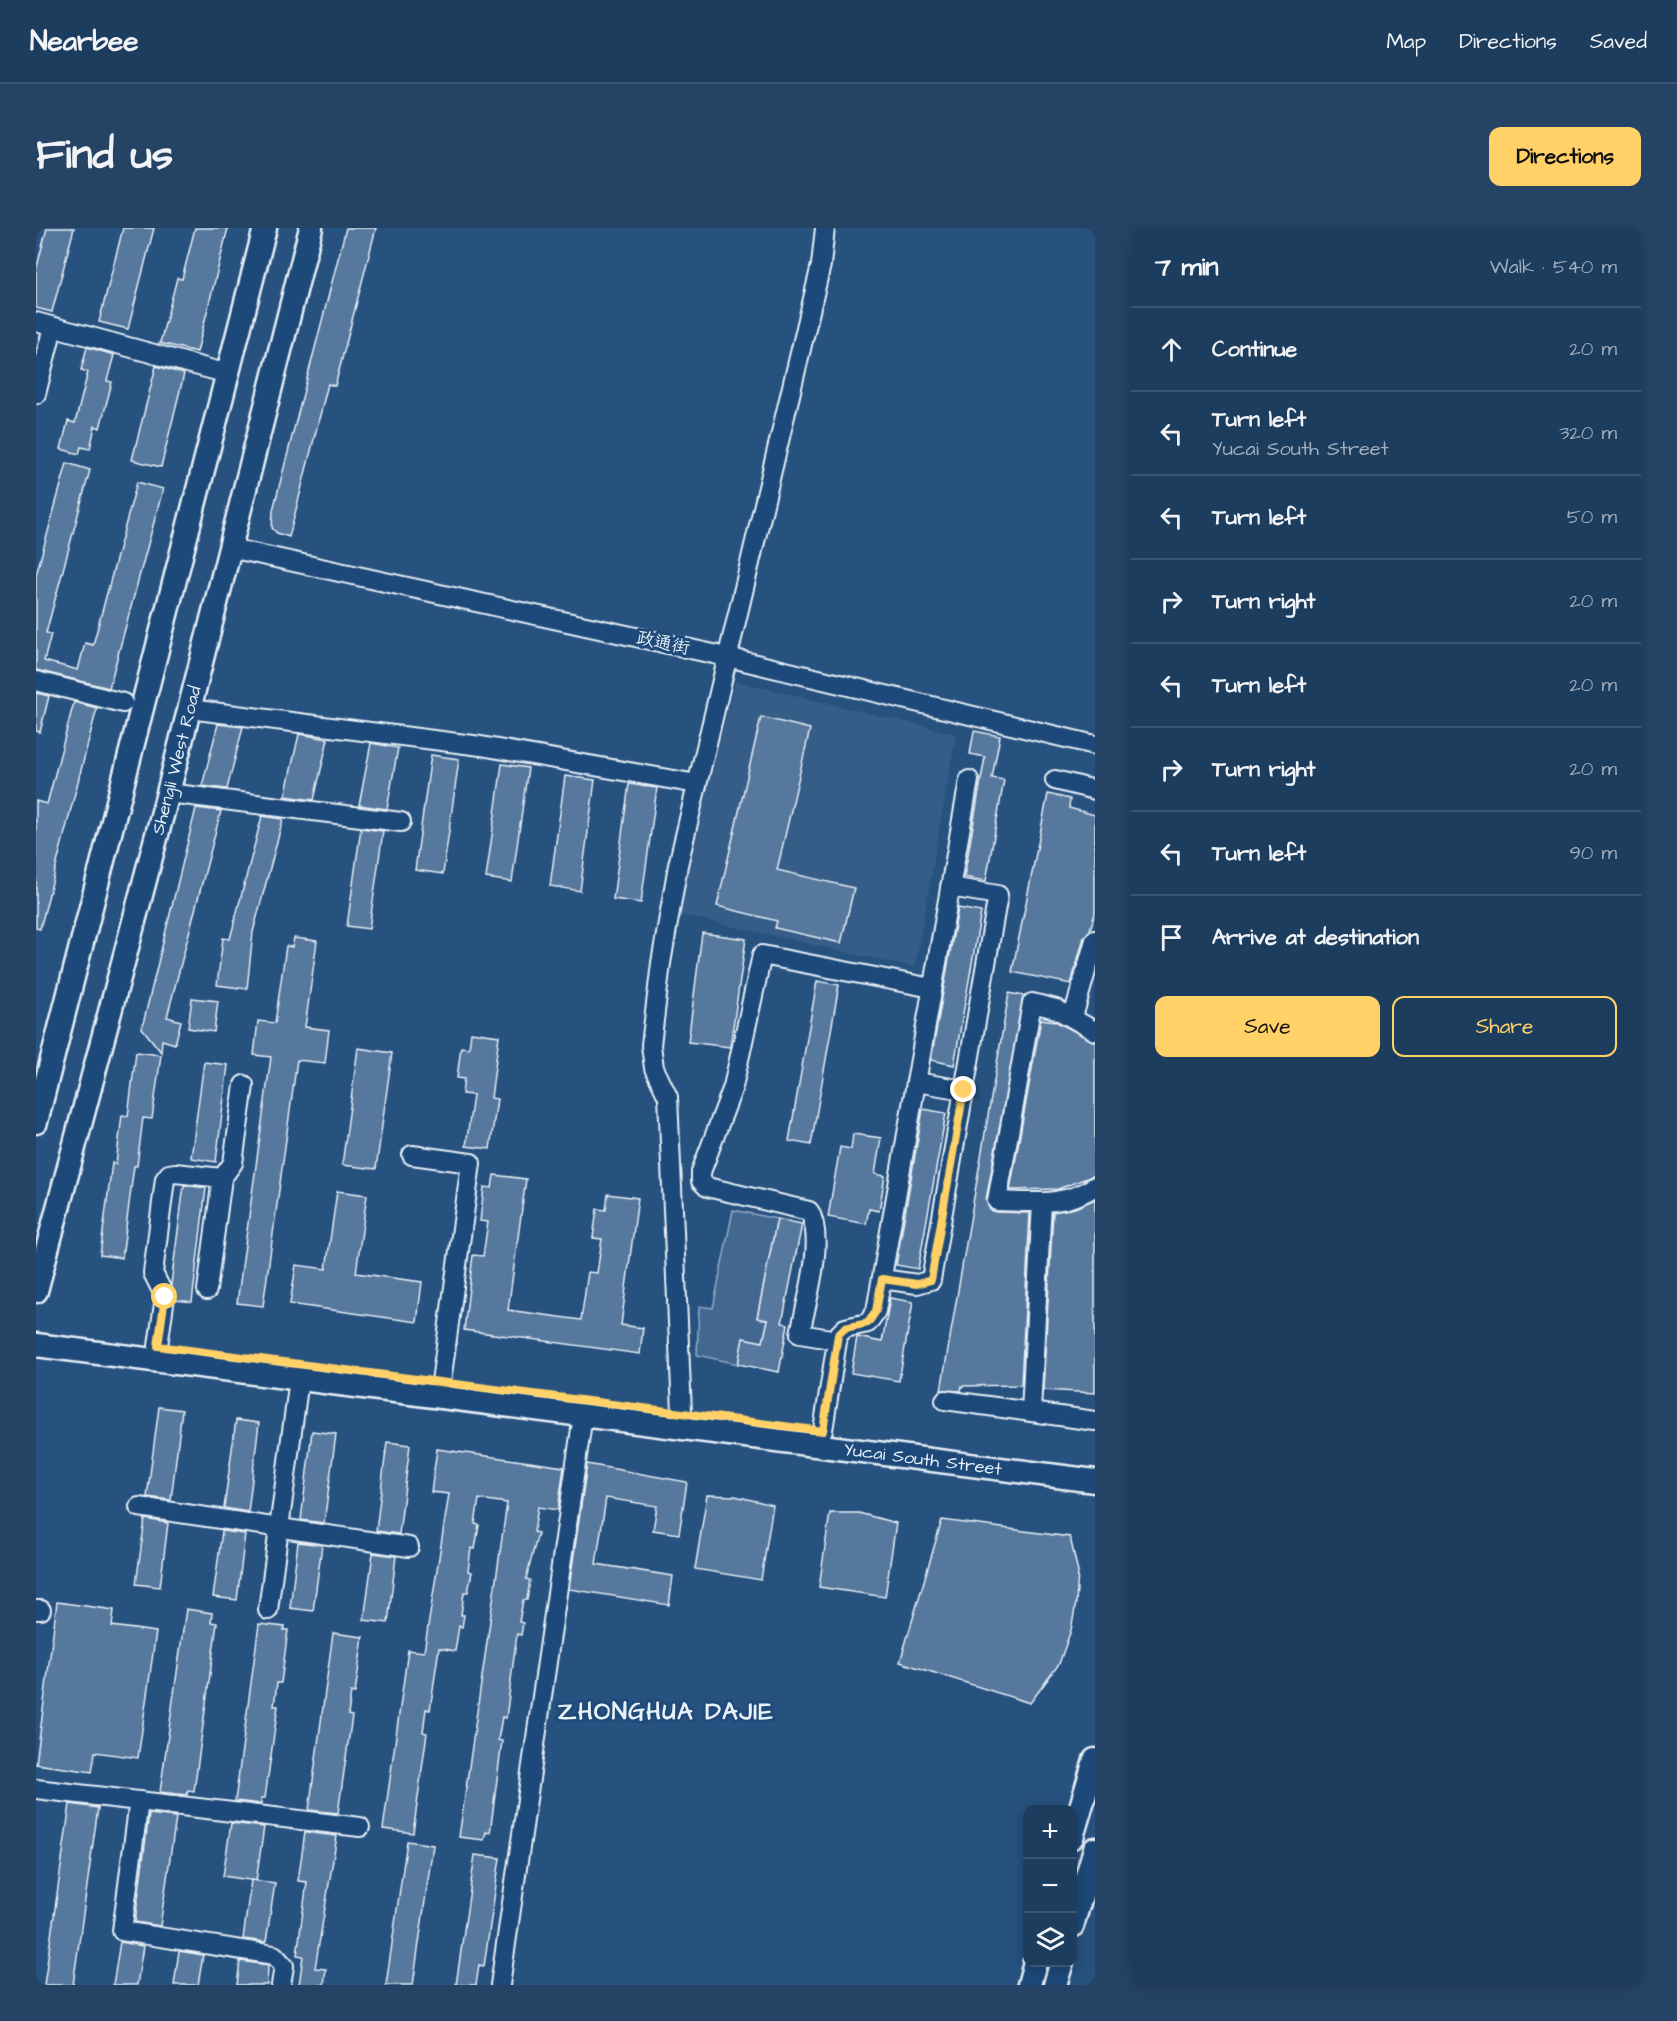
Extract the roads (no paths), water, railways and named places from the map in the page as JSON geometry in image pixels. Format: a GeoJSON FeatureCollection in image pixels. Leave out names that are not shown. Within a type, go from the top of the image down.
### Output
{"type":"FeatureCollection","features":[{"type":"Feature","properties":{"kind":"main road"},"geometry":{"type":"LineString","coordinates":[[36,1122],[265,228]]}},
{"type":"Feature","properties":{"kind":"main road","name":"Shengli West Road"},"geometry":{"type":"LineString","coordinates":[[36,1291],[168,793],[311,228]]}},
{"type":"Feature","properties":{"kind":"main road","name":"Yucai South Street"},"geometry":{"type":"LineString","coordinates":[[36,1330],[1095,1466]]}},
{"type":"Feature","properties":{"kind":"main road","name":"Yucai South Street"},"geometry":{"type":"LineString","coordinates":[[36,1345],[1095,1481]]}},
{"type":"Feature","properties":{"kind":"main road"},"geometry":{"type":"LineString","coordinates":[[1077,1820],[1095,1760]]}},
{"type":"Feature","properties":{"kind":"main road"},"geometry":{"type":"LineString","coordinates":[[1076,1913],[1095,1849]]}},
{"type":"Feature","properties":{"kind":"main road"},"geometry":{"type":"LineString","coordinates":[[1029,1985],[1034,1967]]}},
{"type":"Feature","properties":{"kind":"main road"},"geometry":{"type":"LineString","coordinates":[[1055,1985],[1060,1967]]}},
{"type":"Feature","properties":{"kind":"street"},"geometry":{"type":"LineString","coordinates":[[682,1412],[668,1097],[654,1068],[651,1045],[664,941],[678,865],[821,265],[825,228]]}},
{"type":"Feature","properties":{"kind":"street"},"geometry":{"type":"LineString","coordinates":[[36,394],[44,325],[228,374]]}},
{"type":"Feature","properties":{"kind":"street","name":"政通街"},"geometry":{"type":"LineString","coordinates":[[230,548],[728,657],[1095,745]]}},
{"type":"Feature","properties":{"kind":"street"},"geometry":{"type":"LineString","coordinates":[[36,681],[123,703]]}},
{"type":"Feature","properties":{"kind":"street"},"geometry":{"type":"LineString","coordinates":[[189,709],[481,746],[697,784]]}},
{"type":"Feature","properties":{"kind":"street"},"geometry":{"type":"LineString","coordinates":[[823,1431],[837,1340],[845,1328],[868,1323],[876,1311],[969,780]]}},
{"type":"Feature","properties":{"kind":"street"},"geometry":{"type":"LineString","coordinates":[[1055,780],[1095,790]]}},
{"type":"Feature","properties":{"kind":"street"},"geometry":{"type":"LineString","coordinates":[[168,793],[401,822]]}},
{"type":"Feature","properties":{"kind":"street"},"geometry":{"type":"LineString","coordinates":[[882,1279],[917,1284],[931,1280],[998,895],[950,887]]}},
{"type":"Feature","properties":{"kind":"street"},"geometry":{"type":"LineString","coordinates":[[1073,1017],[1095,940]]}},
{"type":"Feature","properties":{"kind":"street"},"geometry":{"type":"LineString","coordinates":[[837,1340],[800,1334],[817,1238],[814,1220],[809,1211],[707,1187],[701,1181],[701,1172],[733,1087],[762,955],[932,988]]}},
{"type":"Feature","properties":{"kind":"street"},"geometry":{"type":"LineString","coordinates":[[1095,1031],[1056,1009],[1032,1003],[997,1201],[1042,1202],[1070,1199],[1095,1186]]}},
{"type":"Feature","properties":{"kind":"street"},"geometry":{"type":"LineString","coordinates":[[916,1082],[964,1090]]}},
{"type":"Feature","properties":{"kind":"street"},"geometry":{"type":"LineString","coordinates":[[207,1290],[222,1178],[233,1163],[244,1085]]}},
{"type":"Feature","properties":{"kind":"street"},"geometry":{"type":"LineString","coordinates":[[412,1155],[471,1163],[441,1382]]}},
{"type":"Feature","properties":{"kind":"street"},"geometry":{"type":"LineString","coordinates":[[158,1346],[165,1297],[153,1273],[165,1179],[169,1174],[175,1173],[222,1178]]}},
{"type":"Feature","properties":{"kind":"street"},"geometry":{"type":"LineString","coordinates":[[1031,1412],[1042,1202]]}},
{"type":"Feature","properties":{"kind":"street"},"geometry":{"type":"LineString","coordinates":[[268,1610],[299,1379]]}},
{"type":"Feature","properties":{"kind":"street"},"geometry":{"type":"LineString","coordinates":[[945,1400],[1095,1421]]}},
{"type":"Feature","properties":{"kind":"street"},"geometry":{"type":"LineString","coordinates":[[500,1985],[583,1415]]}},
{"type":"Feature","properties":{"kind":"street"},"geometry":{"type":"LineString","coordinates":[[139,1507],[409,1547]]}},
{"type":"Feature","properties":{"kind":"street"},"geometry":{"type":"LineString","coordinates":[[36,1789],[360,1827]]}},
{"type":"Feature","properties":{"kind":"street"},"geometry":{"type":"LineString","coordinates":[[139,1801],[122,1930],[274,1955],[284,1966],[281,1985]]}},
{"type":"Feature","properties":{"kind":"district","name":"ZHONGHUA DAJIE"},"geometry":{"type":"Point","coordinates":[666,1712]}}]}
